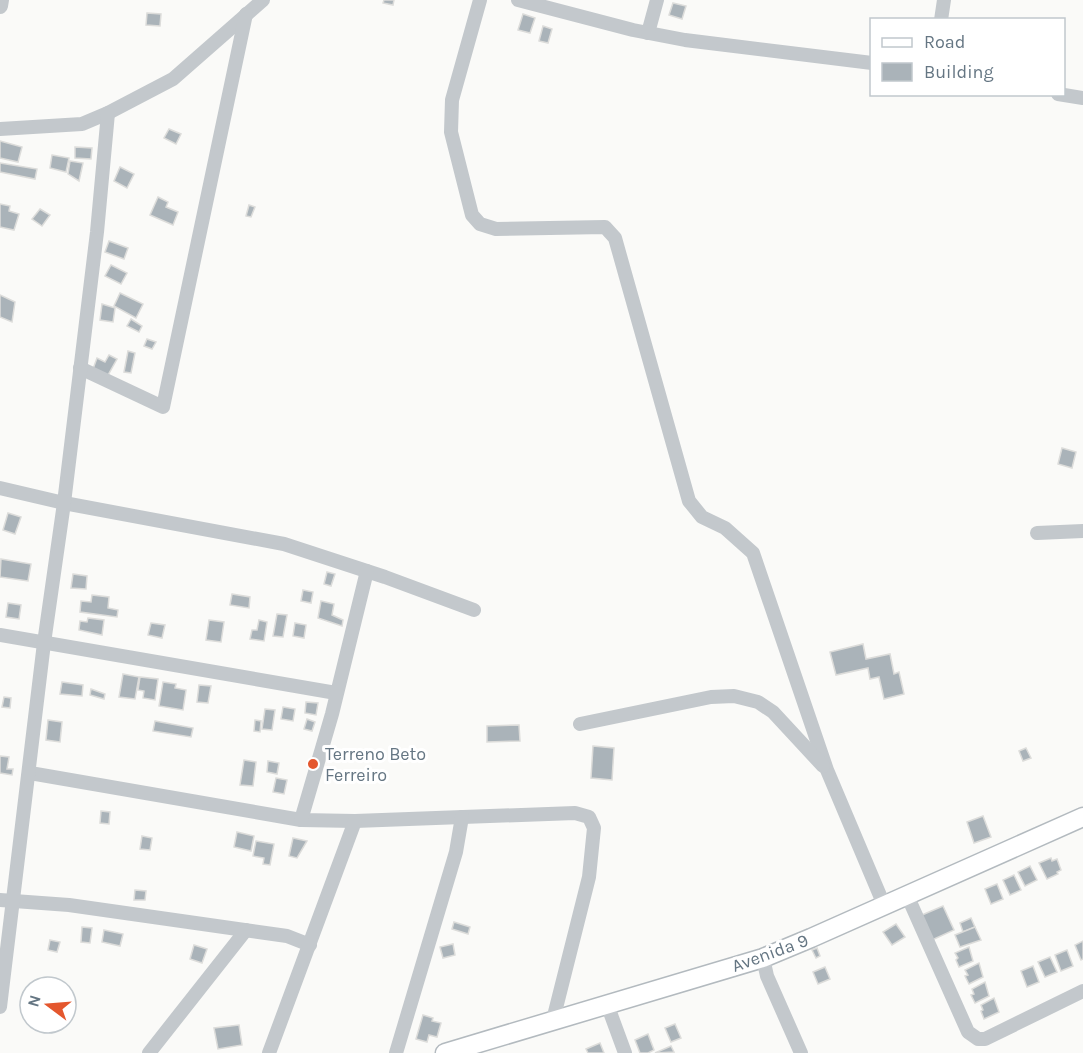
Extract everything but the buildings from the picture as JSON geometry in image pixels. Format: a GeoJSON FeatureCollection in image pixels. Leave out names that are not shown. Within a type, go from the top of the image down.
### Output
{"type":"FeatureCollection","features":[{"type":"Feature","properties":{"kind":"main road","name":"Avenida 9"},"geometry":{"type":"LineString","coordinates":[[445,1053],[464,1050],[553,1020],[763,958],[1083,817]]}},
{"type":"Feature","properties":{"kind":"street"},"geometry":{"type":"LineString","coordinates":[[0,6],[1,0]]}},
{"type":"Feature","properties":{"kind":"street"},"geometry":{"type":"LineString","coordinates":[[0,129],[82,124],[108,113],[173,79],[263,0]]}},
{"type":"Feature","properties":{"kind":"street"},"geometry":{"type":"LineString","coordinates":[[480,0],[452,100],[451,132],[472,215],[480,224],[496,230],[605,227],[615,238],[689,501],[702,517],[725,528],[753,553],[827,770],[884,905]]}},
{"type":"Feature","properties":{"kind":"street"},"geometry":{"type":"LineString","coordinates":[[518,0],[648,33],[685,40],[870,63]]}},
{"type":"Feature","properties":{"kind":"street"},"geometry":{"type":"LineString","coordinates":[[648,33],[657,0]]}},
{"type":"Feature","properties":{"kind":"street"},"geometry":{"type":"LineString","coordinates":[[941,18],[945,0]]}},
{"type":"Feature","properties":{"kind":"street"},"geometry":{"type":"LineString","coordinates":[[81,368],[163,407],[246,14]]}},
{"type":"Feature","properties":{"kind":"street"},"geometry":{"type":"LineString","coordinates":[[1065,95],[1083,98]]}},
{"type":"Feature","properties":{"kind":"street"},"geometry":{"type":"LineString","coordinates":[[0,1007],[6,901],[30,773],[44,643],[81,368],[108,113]]}},
{"type":"Feature","properties":{"kind":"street"},"geometry":{"type":"LineString","coordinates":[[0,488],[64,503],[284,544],[474,610]]}},
{"type":"Feature","properties":{"kind":"street"},"geometry":{"type":"LineString","coordinates":[[1037,533],[1083,531]]}},
{"type":"Feature","properties":{"kind":"street"},"geometry":{"type":"LineString","coordinates":[[301,820],[332,714],[367,571]]}},
{"type":"Feature","properties":{"kind":"street"},"geometry":{"type":"LineString","coordinates":[[0,635],[336,693]]}},
{"type":"Feature","properties":{"kind":"street"},"geometry":{"type":"LineString","coordinates":[[580,724],[711,697],[734,696],[758,702],[773,712],[827,770]]}},
{"type":"Feature","properties":{"kind":"street"},"geometry":{"type":"LineString","coordinates":[[30,773],[301,820],[355,821],[575,813],[589,817],[594,828],[589,877],[553,1020]]}},
{"type":"Feature","properties":{"kind":"street"},"geometry":{"type":"LineString","coordinates":[[396,1053],[456,852],[462,817]]}},
{"type":"Feature","properties":{"kind":"street"},"geometry":{"type":"LineString","coordinates":[[269,1053],[355,821]]}},
{"type":"Feature","properties":{"kind":"street"},"geometry":{"type":"LineString","coordinates":[[907,895],[972,1037],[985,1039],[1083,991]]}},
{"type":"Feature","properties":{"kind":"street"},"geometry":{"type":"LineString","coordinates":[[6,901],[69,905],[246,930],[286,936],[310,945]]}},
{"type":"Feature","properties":{"kind":"street"},"geometry":{"type":"LineString","coordinates":[[149,1053],[246,930]]}},
{"type":"Feature","properties":{"kind":"street"},"geometry":{"type":"LineString","coordinates":[[763,958],[767,976],[801,1053]]}},
{"type":"Feature","properties":{"kind":"street"},"geometry":{"type":"LineString","coordinates":[[607,1004],[625,1053]]}},
{"type":"Feature","properties":{"kind":"place","name":"Terreno Beto Ferreiro"},"geometry":{"type":"Point","coordinates":[313,764]}}]}
